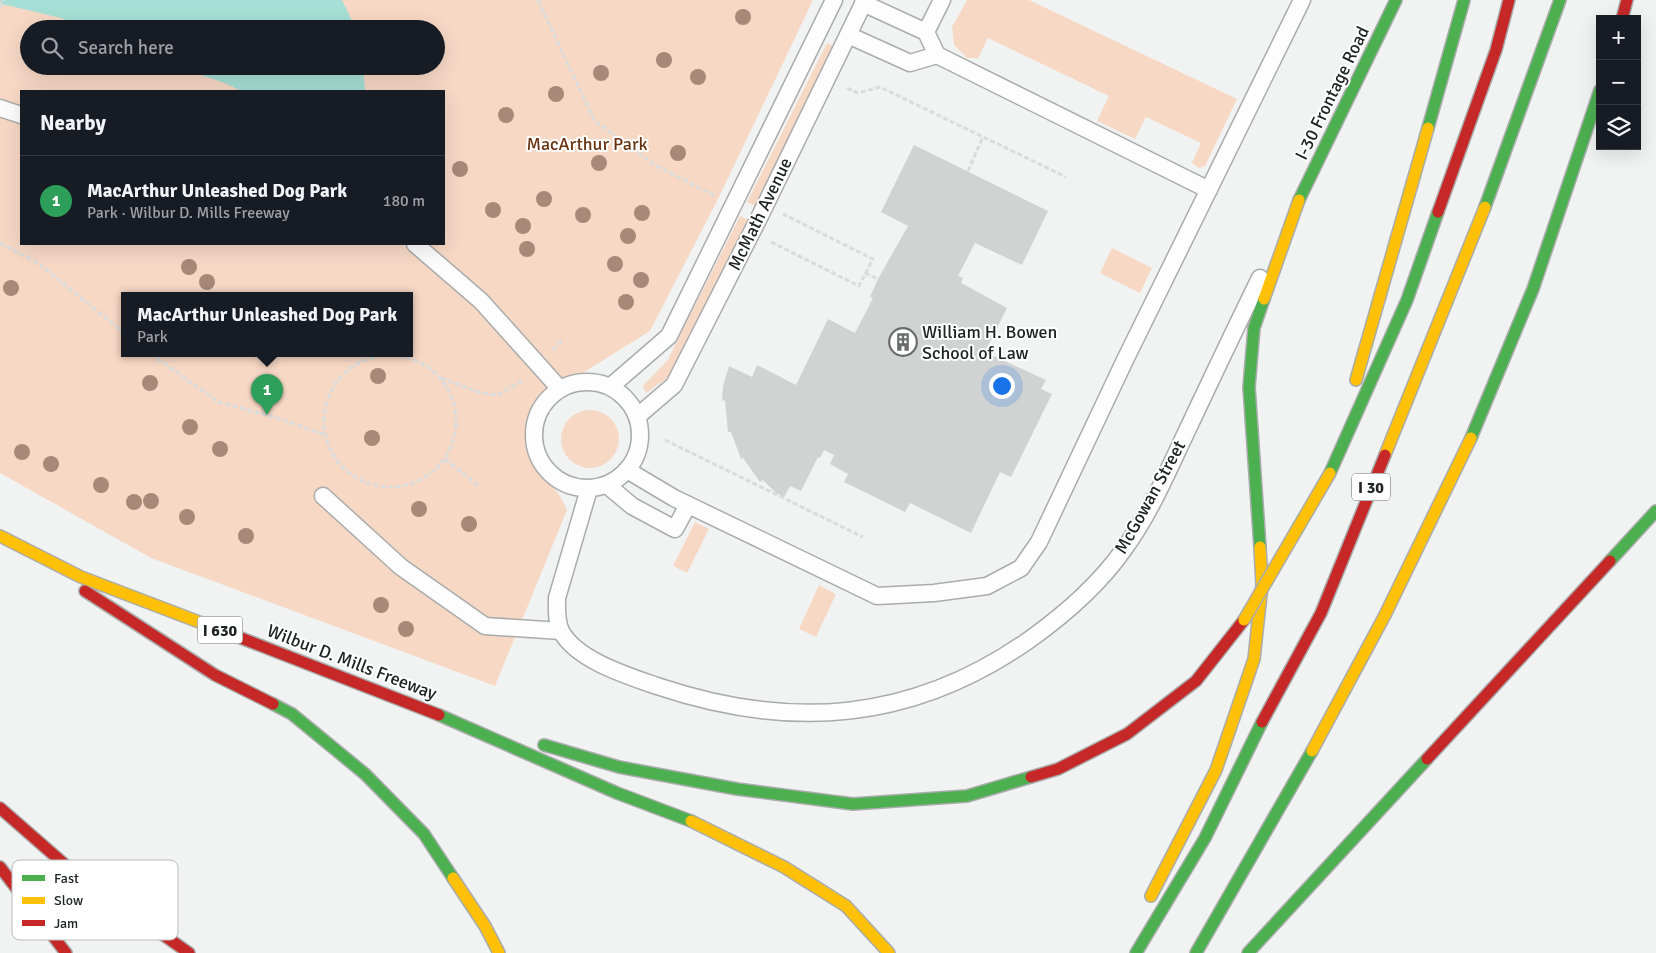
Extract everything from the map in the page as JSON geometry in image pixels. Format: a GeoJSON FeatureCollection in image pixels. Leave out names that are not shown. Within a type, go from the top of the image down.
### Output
{"type":"FeatureCollection","features":[{"type":"Feature","properties":{"kind":"main road","name":"I-30 Frontage Road"},"geometry":{"type":"LineString","coordinates":[[1144,909],[1216,770],[1254,659],[1262,585],[1249,387],[1254,328],[1299,200],[1396,0]]}},
{"type":"Feature","properties":{"kind":"main road"},"geometry":{"type":"LineString","coordinates":[[1330,473],[1464,0]]}},
{"type":"Feature","properties":{"kind":"main road"},"geometry":{"type":"LineString","coordinates":[[443,716],[619,767],[737,789],[853,804],[967,796],[1058,769],[1127,734],[1196,681],[1244,620],[1330,473],[1407,300],[1496,50],[1509,0]]}},
{"type":"Feature","properties":{"kind":"main road","name":"I 30"},"geometry":{"type":"LineString","coordinates":[[1136,953],[1205,838],[1262,722],[1321,614],[1484,209],[1552,27],[1560,0]]}},
{"type":"Feature","properties":{"kind":"main road"},"geometry":{"type":"LineString","coordinates":[[1623,15],[1627,0]]}},
{"type":"Feature","properties":{"kind":"main road"},"geometry":{"type":"LineString","coordinates":[[1196,953],[1334,714],[1448,488],[1487,404],[1536,276],[1596,102]]}},
{"type":"Feature","properties":{"kind":"main road"},"geometry":{"type":"LineString","coordinates":[[1248,953],[1656,511]]}},
{"type":"Feature","properties":{"kind":"main road"},"geometry":{"type":"LineString","coordinates":[[0,536],[215,675],[292,714],[365,774],[424,834],[485,926],[499,953]]}},
{"type":"Feature","properties":{"kind":"main road","name":"Wilbur D. Mills Freeway"},"geometry":{"type":"LineString","coordinates":[[0,536],[81,577],[443,716]]}},
{"type":"Feature","properties":{"kind":"main road"},"geometry":{"type":"LineString","coordinates":[[443,716],[617,793],[701,826],[784,867],[846,906],[889,953]]}},
{"type":"Feature","properties":{"kind":"main road"},"geometry":{"type":"LineString","coordinates":[[0,808],[60,860]]}},
{"type":"Feature","properties":{"kind":"main road"},"geometry":{"type":"LineString","coordinates":[[0,867],[12,883]]}},
{"type":"Feature","properties":{"kind":"main road"},"geometry":{"type":"LineString","coordinates":[[56,940],[66,953]]}},
{"type":"Feature","properties":{"kind":"main road"},"geometry":{"type":"LineString","coordinates":[[171,940],[189,953]]}},
{"type":"Feature","properties":{"kind":"lane","name":"McMath Avenue"},"geometry":{"type":"LineString","coordinates":[[610,387],[669,336],[834,0]]}},
{"type":"Feature","properties":{"kind":"lane"},"geometry":{"type":"LineString","coordinates":[[926,32],[942,0]]}},
{"type":"Feature","properties":{"kind":"lane"},"geometry":{"type":"LineString","coordinates":[[627,470],[688,505],[877,596],[934,593],[987,586],[1021,568],[1039,542],[1125,360],[1302,0]]}},
{"type":"Feature","properties":{"kind":"lane","name":"McMath Avenue"},"geometry":{"type":"LineString","coordinates":[[638,415],[674,385],[759,218],[864,2]]}},
{"type":"Feature","properties":{"kind":"lane"},"geometry":{"type":"LineString","coordinates":[[864,2],[926,32],[937,55],[1209,190]]}},
{"type":"Feature","properties":{"kind":"lane"},"geometry":{"type":"LineString","coordinates":[[848,35],[910,63],[937,55]]}},
{"type":"Feature","properties":{"kind":"lane"},"geometry":{"type":"LineString","coordinates":[[0,108],[20,115]]}},
{"type":"Feature","properties":{"kind":"lane","name":"McGowan Street"},"geometry":{"type":"LineString","coordinates":[[561,631],[583,655],[629,676],[684,695],[740,708],[784,713],[838,712],[874,708],[917,698],[962,680],[1004,657],[1043,630],[1086,594],[1124,549],[1162,484],[1299,200]]}},
{"type":"Feature","properties":{"kind":"lane"},"geometry":{"type":"LineString","coordinates":[[416,245],[481,301],[560,389]]}},
{"type":"Feature","properties":{"kind":"lane"},"geometry":{"type":"LineString","coordinates":[[593,382],[610,387],[624,397],[638,415],[639,446],[633,462],[622,476],[607,485],[589,489],[572,486],[556,478],[543,466],[536,449],[534,432],[538,415],[546,401],[560,389],[576,383],[593,382]]}},
{"type":"Feature","properties":{"kind":"lane"},"geometry":{"type":"LineString","coordinates":[[607,485],[632,506],[675,529],[688,505]]}},
{"type":"Feature","properties":{"kind":"lane"},"geometry":{"type":"LineString","coordinates":[[323,496],[401,567],[485,626],[561,631],[556,615],[557,598],[589,489]]}},
{"type":"Feature","properties":{"kind":"path"},"geometry":{"type":"LineString","coordinates":[[538,0],[594,120],[654,165],[733,205]]}},
{"type":"Feature","properties":{"kind":"path"},"geometry":{"type":"LineString","coordinates":[[847,88],[858,93],[880,87],[1066,177]]}},
{"type":"Feature","properties":{"kind":"path"},"geometry":{"type":"LineString","coordinates":[[968,171],[983,137]]}},
{"type":"Feature","properties":{"kind":"path"},"geometry":{"type":"LineString","coordinates":[[768,241],[859,286],[873,259],[782,214]]}},
{"type":"Feature","properties":{"kind":"path"},"geometry":{"type":"LineString","coordinates":[[0,243],[38,264],[121,330]]}},
{"type":"Feature","properties":{"kind":"path"},"geometry":{"type":"LineString","coordinates":[[865,273],[878,279]]}},
{"type":"Feature","properties":{"kind":"path"},"geometry":{"type":"LineString","coordinates":[[155,357],[218,402],[275,417],[325,435]]}},
{"type":"Feature","properties":{"kind":"path"},"geometry":{"type":"LineString","coordinates":[[372,357],[360,361],[342,374],[329,392],[324,413],[325,435],[333,456],[347,472],[366,483],[388,488],[409,485],[429,475],[445,460],[454,440],[457,418],[452,396],[441,378],[424,363],[408,357]]}},
{"type":"Feature","properties":{"kind":"path"},"geometry":{"type":"LineString","coordinates":[[441,378],[481,393],[498,395],[526,377]]}},
{"type":"Feature","properties":{"kind":"path"},"geometry":{"type":"LineString","coordinates":[[665,440],[864,537]]}},
{"type":"Feature","properties":{"kind":"path"},"geometry":{"type":"LineString","coordinates":[[445,460],[479,486]]}},
{"type":"Feature","properties":{"kind":"green space","name":"MacArthur Park"},"geometry":{"type":"Polygon","coordinates":[[[0,0],[813,0],[719,197],[650,331],[538,398],[530,437],[534,467],[553,486],[567,510],[495,686],[151,558],[0,473],[0,0]]]}},
{"type":"Feature","properties":{"kind":"green space"},"geometry":{"type":"Polygon","coordinates":[[[967,0],[1029,0],[1237,99],[1205,166],[1199,168],[1192,163],[1201,143],[1146,117],[1135,139],[1097,121],[1109,96],[988,38],[978,58],[967,58],[954,45],[952,27],[967,0]]]}},
{"type":"Feature","properties":{"kind":"green space"},"geometry":{"type":"Polygon","coordinates":[[[827,43],[835,47],[755,206],[747,202],[827,43]]]}},
{"type":"Feature","properties":{"kind":"green space"},"geometry":{"type":"Polygon","coordinates":[[[740,216],[748,220],[670,376],[646,393],[643,386],[667,361],[740,216]]]}},
{"type":"Feature","properties":{"kind":"green space"},"geometry":{"type":"Polygon","coordinates":[[[1112,248],[1152,268],[1140,293],[1100,273],[1112,248]]]}},
{"type":"Feature","properties":{"kind":"green space"},"geometry":{"type":"Polygon","coordinates":[[[584,410],[596,410],[611,418],[619,433],[619,445],[611,460],[596,468],[584,468],[569,460],[561,445],[561,433],[569,418],[584,410]]]}},
{"type":"Feature","properties":{"kind":"green space"},"geometry":{"type":"Polygon","coordinates":[[[695,522],[709,529],[687,573],[673,566],[695,522]]]}},
{"type":"Feature","properties":{"kind":"green space"},"geometry":{"type":"Polygon","coordinates":[[[819,585],[836,594],[816,637],[799,629],[819,585]]]}},
{"type":"Feature","properties":{"kind":"shaded area"},"geometry":{"type":"Polygon","coordinates":[[[0,0],[342,0],[352,20],[65,20],[2,4],[0,0]]]}},
{"type":"Feature","properties":{"kind":"shaded area"},"geometry":{"type":"Polygon","coordinates":[[[202,75],[364,75],[365,90],[239,90],[226,83],[202,75]]]}},
{"type":"Feature","properties":{"kind":"building","name":"William H. Bowen School of Law"},"geometry":{"type":"Polygon","coordinates":[[[914,145],[1048,211],[1022,265],[975,243],[958,276],[963,278],[961,283],[1007,308],[985,352],[1046,380],[1041,389],[1052,394],[1011,477],[1000,472],[971,533],[910,503],[905,512],[844,482],[848,474],[830,464],[834,455],[824,450],[820,458],[818,457],[801,491],[790,486],[784,497],[776,493],[763,480],[760,482],[743,458],[741,459],[731,432],[728,432],[725,400],[722,401],[723,386],[729,366],[752,377],[757,365],[796,385],[828,319],[855,333],[873,298],[870,297],[878,279],[908,226],[881,212],[914,145]]]}},
{"type":"Feature","properties":{"kind":"traffic: fast"},"geometry":{"type":"LineString","coordinates":[[1299,200],[1396,0]]}},
{"type":"Feature","properties":{"kind":"traffic: fast"},"geometry":{"type":"LineString","coordinates":[[1428,128],[1464,0]]}},
{"type":"Feature","properties":{"kind":"traffic: fast"},"geometry":{"type":"LineString","coordinates":[[1485,207],[1560,0]]}},
{"type":"Feature","properties":{"kind":"traffic: fast"},"geometry":{"type":"LineString","coordinates":[[1471,438],[1533,289],[1596,102]]}},
{"type":"Feature","properties":{"kind":"traffic: fast"},"geometry":{"type":"LineString","coordinates":[[1330,473],[1407,300],[1438,212]]}},
{"type":"Feature","properties":{"kind":"traffic: fast"},"geometry":{"type":"LineString","coordinates":[[1260,547],[1249,387],[1254,328],[1264,299]]}},
{"type":"Feature","properties":{"kind":"traffic: fast"},"geometry":{"type":"LineString","coordinates":[[1610,561],[1656,511]]}},
{"type":"Feature","properties":{"kind":"traffic: fast"},"geometry":{"type":"LineString","coordinates":[[273,704],[292,714],[365,774],[424,834],[453,878]]}},
{"type":"Feature","properties":{"kind":"traffic: fast"},"geometry":{"type":"LineString","coordinates":[[439,715],[617,793],[691,821]]}},
{"type":"Feature","properties":{"kind":"traffic: fast"},"geometry":{"type":"LineString","coordinates":[[1136,953],[1205,838],[1262,722]]}},
{"type":"Feature","properties":{"kind":"traffic: fast"},"geometry":{"type":"LineString","coordinates":[[544,745],[619,767],[737,789],[853,804],[967,796],[1031,777]]}},
{"type":"Feature","properties":{"kind":"traffic: fast"},"geometry":{"type":"LineString","coordinates":[[1196,953],[1312,751]]}},
{"type":"Feature","properties":{"kind":"traffic: fast"},"geometry":{"type":"LineString","coordinates":[[1248,953],[1427,759]]}},
{"type":"Feature","properties":{"kind":"traffic: slow"},"geometry":{"type":"LineString","coordinates":[[1356,380],[1428,128]]}},
{"type":"Feature","properties":{"kind":"traffic: slow"},"geometry":{"type":"LineString","coordinates":[[1264,299],[1299,200]]}},
{"type":"Feature","properties":{"kind":"traffic: slow"},"geometry":{"type":"LineString","coordinates":[[1385,455],[1485,207]]}},
{"type":"Feature","properties":{"kind":"traffic: slow"},"geometry":{"type":"LineString","coordinates":[[1312,751],[1385,615],[1471,438]]}},
{"type":"Feature","properties":{"kind":"traffic: slow"},"geometry":{"type":"LineString","coordinates":[[1244,620],[1330,473]]}},
{"type":"Feature","properties":{"kind":"traffic: slow"},"geometry":{"type":"LineString","coordinates":[[0,536],[81,577],[228,633]]}},
{"type":"Feature","properties":{"kind":"traffic: slow"},"geometry":{"type":"LineString","coordinates":[[1151,896],[1216,770],[1254,659],[1262,585],[1260,547]]}},
{"type":"Feature","properties":{"kind":"traffic: slow"},"geometry":{"type":"LineString","coordinates":[[691,821],[784,867],[846,906],[889,953]]}},
{"type":"Feature","properties":{"kind":"traffic: slow"},"geometry":{"type":"LineString","coordinates":[[453,878],[485,926],[499,953]]}},
{"type":"Feature","properties":{"kind":"traffic: jam"},"geometry":{"type":"LineString","coordinates":[[1438,212],[1496,50],[1509,0]]}},
{"type":"Feature","properties":{"kind":"traffic: jam"},"geometry":{"type":"LineString","coordinates":[[1623,15],[1627,0]]}},
{"type":"Feature","properties":{"kind":"traffic: jam"},"geometry":{"type":"LineString","coordinates":[[1262,722],[1321,613],[1385,455]]}},
{"type":"Feature","properties":{"kind":"traffic: jam"},"geometry":{"type":"LineString","coordinates":[[1427,759],[1610,561]]}},
{"type":"Feature","properties":{"kind":"traffic: jam"},"geometry":{"type":"LineString","coordinates":[[85,591],[215,675],[273,704]]}},
{"type":"Feature","properties":{"kind":"traffic: jam"},"geometry":{"type":"LineString","coordinates":[[1031,777],[1058,769],[1127,734],[1196,681],[1244,620]]}},
{"type":"Feature","properties":{"kind":"traffic: jam"},"geometry":{"type":"LineString","coordinates":[[228,633],[439,715]]}},
{"type":"Feature","properties":{"kind":"traffic: jam"},"geometry":{"type":"LineString","coordinates":[[0,808],[60,860]]}},
{"type":"Feature","properties":{"kind":"traffic: jam"},"geometry":{"type":"LineString","coordinates":[[0,867],[12,883]]}},
{"type":"Feature","properties":{"kind":"traffic: jam"},"geometry":{"type":"LineString","coordinates":[[56,940],[66,953]]}},
{"type":"Feature","properties":{"kind":"traffic: jam"},"geometry":{"type":"LineString","coordinates":[[171,940],[189,953]]}},
{"type":"Feature","properties":{"kind":"place","name":"William H. Bowen School of Law"},"geometry":{"type":"Point","coordinates":[903,342]}},
{"type":"Feature","properties":{"kind":"place","name":"MacArthur Unleashed Dog Park"},"geometry":{"type":"Point","coordinates":[267,415]}}]}
